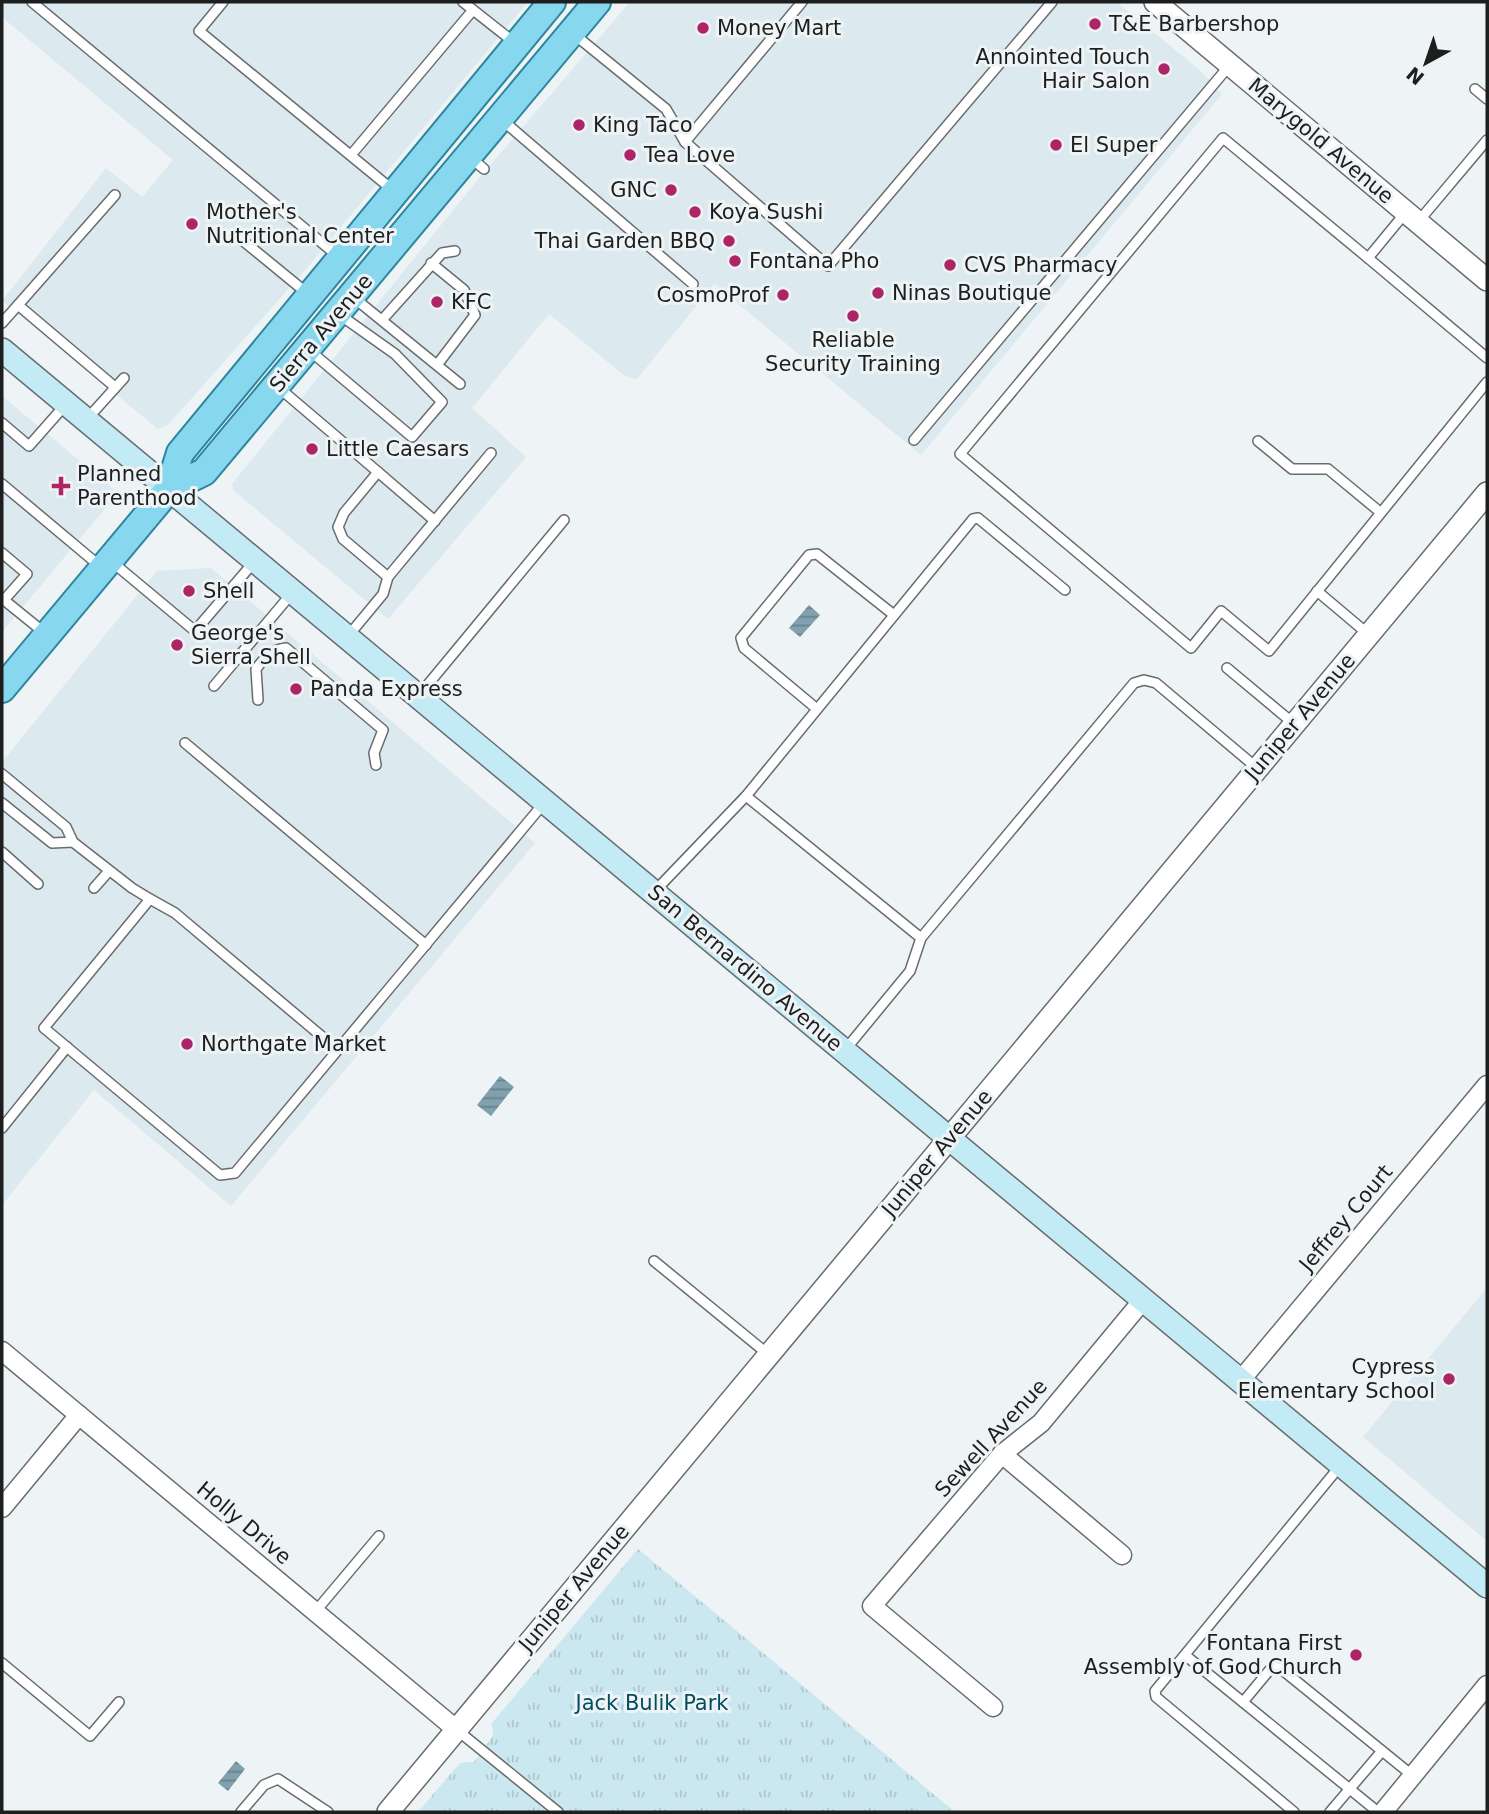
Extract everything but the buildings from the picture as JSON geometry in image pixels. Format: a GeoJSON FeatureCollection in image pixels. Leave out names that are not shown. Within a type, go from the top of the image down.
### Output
{"type":"FeatureCollection","features":[{"type":"Feature","properties":{"kind":"main road","name":"Sierra Avenue"},"geometry":{"type":"LineString","coordinates":[[2,689],[169,489],[180,453],[552,2]]}},
{"type":"Feature","properties":{"kind":"main road","name":"Sierra Avenue"},"geometry":{"type":"LineString","coordinates":[[169,489],[204,472],[429,203],[476,163],[500,118],[597,2]]}},
{"type":"Feature","properties":{"kind":"main road"},"geometry":{"type":"LineString","coordinates":[[429,203],[448,157],[528,59],[527,53],[517,44]]}},
{"type":"Feature","properties":{"kind":"main road","name":"San Bernardino Avenue"},"geometry":{"type":"LineString","coordinates":[[2,350],[1487,1586]]}},
{"type":"Feature","properties":{"kind":"street","name":"Marygold Avenue"},"geometry":{"type":"LineString","coordinates":[[1155,2],[1487,280]]}},
{"type":"Feature","properties":{"kind":"street","name":"Juniper Avenue"},"geometry":{"type":"LineString","coordinates":[[388,1812],[1487,493]]}},
{"type":"Feature","properties":{"kind":"street","name":"Jeffrey Court"},"geometry":{"type":"LineString","coordinates":[[1240,1381],[1487,1085]]}},
{"type":"Feature","properties":{"kind":"street","name":"Sewell Avenue"},"geometry":{"type":"LineString","coordinates":[[993,1707],[872,1606],[1002,1454],[1041,1423],[1143,1300]]}},
{"type":"Feature","properties":{"kind":"street","name":"Holly Drive"},"geometry":{"type":"LineString","coordinates":[[4,1356],[79,1415],[457,1730]]}},
{"type":"Feature","properties":{"kind":"street"},"geometry":{"type":"LineString","coordinates":[[2,1508],[79,1415]]}},
{"type":"Feature","properties":{"kind":"street"},"geometry":{"type":"LineString","coordinates":[[1002,1454],[1122,1556]]}},
{"type":"Feature","properties":{"kind":"street"},"geometry":{"type":"LineString","coordinates":[[1383,1812],[1487,1685]]}},
{"type":"Feature","properties":{"kind":"lane"},"geometry":{"type":"LineString","coordinates":[[32,2],[340,258]]}},
{"type":"Feature","properties":{"kind":"lane"},"geometry":{"type":"LineString","coordinates":[[223,2],[200,31],[396,192]]}},
{"type":"Feature","properties":{"kind":"lane"},"geometry":{"type":"LineString","coordinates":[[463,2],[517,44]]}},
{"type":"Feature","properties":{"kind":"lane"},"geometry":{"type":"LineString","coordinates":[[685,142],[803,2]]}},
{"type":"Feature","properties":{"kind":"lane"},"geometry":{"type":"LineString","coordinates":[[571,32],[666,109],[685,142],[828,266],[1052,2]]}},
{"type":"Feature","properties":{"kind":"lane"},"geometry":{"type":"LineString","coordinates":[[351,155],[473,10]]}},
{"type":"Feature","properties":{"kind":"lane"},"geometry":{"type":"LineString","coordinates":[[914,440],[1230,65]]}},
{"type":"Feature","properties":{"kind":"lane"},"geometry":{"type":"LineString","coordinates":[[1475,89],[1487,99]]}},
{"type":"Feature","properties":{"kind":"lane"},"geometry":{"type":"LineString","coordinates":[[500,118],[693,284]]}},
{"type":"Feature","properties":{"kind":"lane"},"geometry":{"type":"LineString","coordinates":[[1487,358],[1223,138],[960,454],[1191,648],[1221,611],[1269,651],[1487,382]]}},
{"type":"Feature","properties":{"kind":"lane"},"geometry":{"type":"LineString","coordinates":[[1368,258],[1487,140]]}},
{"type":"Feature","properties":{"kind":"lane"},"geometry":{"type":"LineString","coordinates":[[2,323],[115,195]]}},
{"type":"Feature","properties":{"kind":"lane"},"geometry":{"type":"LineString","coordinates":[[236,235],[309,296]]}},
{"type":"Feature","properties":{"kind":"lane"},"geometry":{"type":"LineString","coordinates":[[382,320],[431,263],[442,253],[455,251]]}},
{"type":"Feature","properties":{"kind":"lane"},"geometry":{"type":"LineString","coordinates":[[431,263],[464,290],[475,315],[437,365]]}},
{"type":"Feature","properties":{"kind":"lane"},"geometry":{"type":"LineString","coordinates":[[18,305],[115,387]]}},
{"type":"Feature","properties":{"kind":"lane"},"geometry":{"type":"LineString","coordinates":[[344,305],[382,320],[460,384]]}},
{"type":"Feature","properties":{"kind":"lane"},"geometry":{"type":"LineString","coordinates":[[307,349],[412,437],[442,402],[344,305]]}},
{"type":"Feature","properties":{"kind":"lane"},"geometry":{"type":"LineString","coordinates":[[86,420],[124,378]]}},
{"type":"Feature","properties":{"kind":"lane"},"geometry":{"type":"LineString","coordinates":[[277,386],[435,521]]}},
{"type":"Feature","properties":{"kind":"lane"},"geometry":{"type":"LineString","coordinates":[[2,423],[29,446],[66,404]]}},
{"type":"Feature","properties":{"kind":"lane"},"geometry":{"type":"LineString","coordinates":[[1258,441],[1292,469],[1328,469],[1380,512]]}},
{"type":"Feature","properties":{"kind":"lane"},"geometry":{"type":"LineString","coordinates":[[348,637],[383,594],[388,577],[491,453]]}},
{"type":"Feature","properties":{"kind":"lane"},"geometry":{"type":"LineString","coordinates":[[378,472],[344,513],[338,527],[343,539],[388,577]]}},
{"type":"Feature","properties":{"kind":"lane"},"geometry":{"type":"LineString","coordinates":[[2,484],[195,631],[255,561]]}},
{"type":"Feature","properties":{"kind":"lane"},"geometry":{"type":"LineString","coordinates":[[654,892],[746,796],[973,519],[978,518],[1065,590]]}},
{"type":"Feature","properties":{"kind":"lane"},"geometry":{"type":"LineString","coordinates":[[419,696],[564,520]]}},
{"type":"Feature","properties":{"kind":"lane"},"geometry":{"type":"LineString","coordinates":[[2,553],[27,574],[3,599],[47,635]]}},
{"type":"Feature","properties":{"kind":"lane"},"geometry":{"type":"LineString","coordinates":[[817,709],[744,648],[741,638],[809,555],[817,554],[894,615]]}},
{"type":"Feature","properties":{"kind":"lane"},"geometry":{"type":"LineString","coordinates":[[1317,591],[1369,635]]}},
{"type":"Feature","properties":{"kind":"lane"},"geometry":{"type":"LineString","coordinates":[[214,686],[293,592]]}},
{"type":"Feature","properties":{"kind":"lane"},"geometry":{"type":"LineString","coordinates":[[258,699],[256,669],[275,649],[286,649],[383,730],[383,737],[374,753],[376,765]]}},
{"type":"Feature","properties":{"kind":"lane"},"geometry":{"type":"LineString","coordinates":[[1227,668],[1294,724]]}},
{"type":"Feature","properties":{"kind":"lane"},"geometry":{"type":"LineString","coordinates":[[844,1051],[910,971],[921,938],[1139,681],[1156,683],[1257,768]]}},
{"type":"Feature","properties":{"kind":"lane"},"geometry":{"type":"LineString","coordinates":[[185,743],[426,945]]}},
{"type":"Feature","properties":{"kind":"lane"},"geometry":{"type":"LineString","coordinates":[[2,774],[66,827],[73,842],[109,871],[176,913],[338,1050]]}},
{"type":"Feature","properties":{"kind":"lane"},"geometry":{"type":"LineString","coordinates":[[746,796],[921,938]]}},
{"type":"Feature","properties":{"kind":"lane"},"geometry":{"type":"LineString","coordinates":[[150,899],[44,1028],[220,1175],[235,1173],[546,801]]}},
{"type":"Feature","properties":{"kind":"lane"},"geometry":{"type":"LineString","coordinates":[[2,803],[52,844],[73,842]]}},
{"type":"Feature","properties":{"kind":"lane"},"geometry":{"type":"LineString","coordinates":[[2,852],[38,884]]}},
{"type":"Feature","properties":{"kind":"lane"},"geometry":{"type":"LineString","coordinates":[[94,888],[109,871]]}},
{"type":"Feature","properties":{"kind":"lane"},"geometry":{"type":"LineString","coordinates":[[2,1128],[67,1047]]}},
{"type":"Feature","properties":{"kind":"lane"},"geometry":{"type":"LineString","coordinates":[[654,1261],[768,1355]]}},
{"type":"Feature","properties":{"kind":"lane"},"geometry":{"type":"LineString","coordinates":[[1294,1812],[1156,1697],[1155,1691],[1341,1465]]}},
{"type":"Feature","properties":{"kind":"lane"},"geometry":{"type":"LineString","coordinates":[[315,1612],[379,1536]]}},
{"type":"Feature","properties":{"kind":"lane"},"geometry":{"type":"LineString","coordinates":[[1185,1655],[1377,1812]]}},
{"type":"Feature","properties":{"kind":"lane"},"geometry":{"type":"LineString","coordinates":[[2,1663],[90,1736],[119,1702]]}},
{"type":"Feature","properties":{"kind":"lane"},"geometry":{"type":"LineString","coordinates":[[1243,1702],[1272,1667],[1280,1668],[1413,1776]]}},
{"type":"Feature","properties":{"kind":"lane"},"geometry":{"type":"LineString","coordinates":[[457,1730],[558,1812]]}},
{"type":"Feature","properties":{"kind":"lane"},"geometry":{"type":"LineString","coordinates":[[1329,1812],[1382,1751]]}},
{"type":"Feature","properties":{"kind":"lane"},"geometry":{"type":"LineString","coordinates":[[242,1812],[264,1785],[278,1779],[328,1812]]}},
{"type":"Feature","properties":{"kind":"shaded area"},"geometry":{"type":"Polygon","coordinates":[[[2,2],[528,2],[306,269],[168,425],[158,429],[2,301],[106,168],[142,197],[173,160],[2,17],[2,2]]]}},
{"type":"Feature","properties":{"kind":"shaded area"},"geometry":{"type":"Polygon","coordinates":[[[630,2],[1117,2],[1202,72],[1222,94],[921,455],[714,284],[637,379],[625,376],[549,314],[472,408],[526,457],[388,619],[234,491],[232,484],[475,183],[630,2]]]}},
{"type":"Feature","properties":{"kind":"shaded area"},"geometry":{"type":"Polygon","coordinates":[[[2,396],[118,493],[2,632],[2,396]]]}},
{"type":"Feature","properties":{"kind":"shaded area"},"geometry":{"type":"Polygon","coordinates":[[[211,568],[535,843],[231,1206],[94,1090],[2,1205],[2,762],[157,571],[211,568]]]}},
{"type":"Feature","properties":{"kind":"shaded area"},"geometry":{"type":"Polygon","coordinates":[[[809,605],[820,615],[800,637],[789,628],[809,605]]]}},
{"type":"Feature","properties":{"kind":"shaded area"},"geometry":{"type":"Polygon","coordinates":[[[500,1076],[514,1087],[491,1116],[477,1105],[500,1076]]]}},
{"type":"Feature","properties":{"kind":"shaded area","name":"Cypress Elementary School"},"geometry":{"type":"Polygon","coordinates":[[[1487,1288],[1487,1541],[1363,1437],[1487,1288]]]}},
{"type":"Feature","properties":{"kind":"shaded area"},"geometry":{"type":"Polygon","coordinates":[[[236,1761],[245,1769],[228,1791],[218,1783],[236,1761]]]}},
{"type":"Feature","properties":{"kind":"green space","name":"Jack Bulik Park"},"geometry":{"type":"Polygon","coordinates":[[[638,1549],[955,1812],[418,1812],[460,1763],[474,1762],[493,1736],[492,1723],[638,1549]]]}},
{"type":"Feature","properties":{"kind":"place","name":"T&E Barbershop"},"geometry":{"type":"Point","coordinates":[1095,24]}},
{"type":"Feature","properties":{"kind":"place","name":"Money Mart"},"geometry":{"type":"Point","coordinates":[703,28]}},
{"type":"Feature","properties":{"kind":"place","name":"Annointed Touch Hair Salon"},"geometry":{"type":"Point","coordinates":[1164,69]}},
{"type":"Feature","properties":{"kind":"place","name":"King Taco"},"geometry":{"type":"Point","coordinates":[579,125]}},
{"type":"Feature","properties":{"kind":"place","name":"El Super"},"geometry":{"type":"Point","coordinates":[1056,145]}},
{"type":"Feature","properties":{"kind":"place","name":"Tea Love"},"geometry":{"type":"Point","coordinates":[630,155]}},
{"type":"Feature","properties":{"kind":"place","name":"GNC"},"geometry":{"type":"Point","coordinates":[671,190]}},
{"type":"Feature","properties":{"kind":"place","name":"Koya Sushi"},"geometry":{"type":"Point","coordinates":[695,212]}},
{"type":"Feature","properties":{"kind":"place","name":"Mother's Nutritional Center"},"geometry":{"type":"Point","coordinates":[192,224]}},
{"type":"Feature","properties":{"kind":"place","name":"Thai Garden BBQ"},"geometry":{"type":"Point","coordinates":[729,241]}},
{"type":"Feature","properties":{"kind":"place","name":"Fontana Pho"},"geometry":{"type":"Point","coordinates":[735,261]}},
{"type":"Feature","properties":{"kind":"place","name":"CVS Pharmacy"},"geometry":{"type":"Point","coordinates":[950,265]}},
{"type":"Feature","properties":{"kind":"place","name":"Ninas Boutique"},"geometry":{"type":"Point","coordinates":[878,293]}},
{"type":"Feature","properties":{"kind":"place","name":"CosmoProf"},"geometry":{"type":"Point","coordinates":[783,295]}},
{"type":"Feature","properties":{"kind":"place","name":"KFC"},"geometry":{"type":"Point","coordinates":[437,302]}},
{"type":"Feature","properties":{"kind":"place","name":"Reliable Security Training"},"geometry":{"type":"Point","coordinates":[853,316]}},
{"type":"Feature","properties":{"kind":"place","name":"Little Caesars"},"geometry":{"type":"Point","coordinates":[312,449]}},
{"type":"Feature","properties":{"kind":"place","name":"Planned Parenthood"},"geometry":{"type":"Point","coordinates":[61,486]}},
{"type":"Feature","properties":{"kind":"place","name":"Shell"},"geometry":{"type":"Point","coordinates":[189,591]}},
{"type":"Feature","properties":{"kind":"place","name":"George's Sierra Shell"},"geometry":{"type":"Point","coordinates":[177,645]}},
{"type":"Feature","properties":{"kind":"place","name":"Panda Express"},"geometry":{"type":"Point","coordinates":[296,689]}},
{"type":"Feature","properties":{"kind":"place","name":"Northgate Market"},"geometry":{"type":"Point","coordinates":[187,1044]}},
{"type":"Feature","properties":{"kind":"place","name":"Cypress Elementary School"},"geometry":{"type":"Point","coordinates":[1449,1379]}},
{"type":"Feature","properties":{"kind":"place","name":"Fontana First Assembly of God Church"},"geometry":{"type":"Point","coordinates":[1356,1655]}}]}
